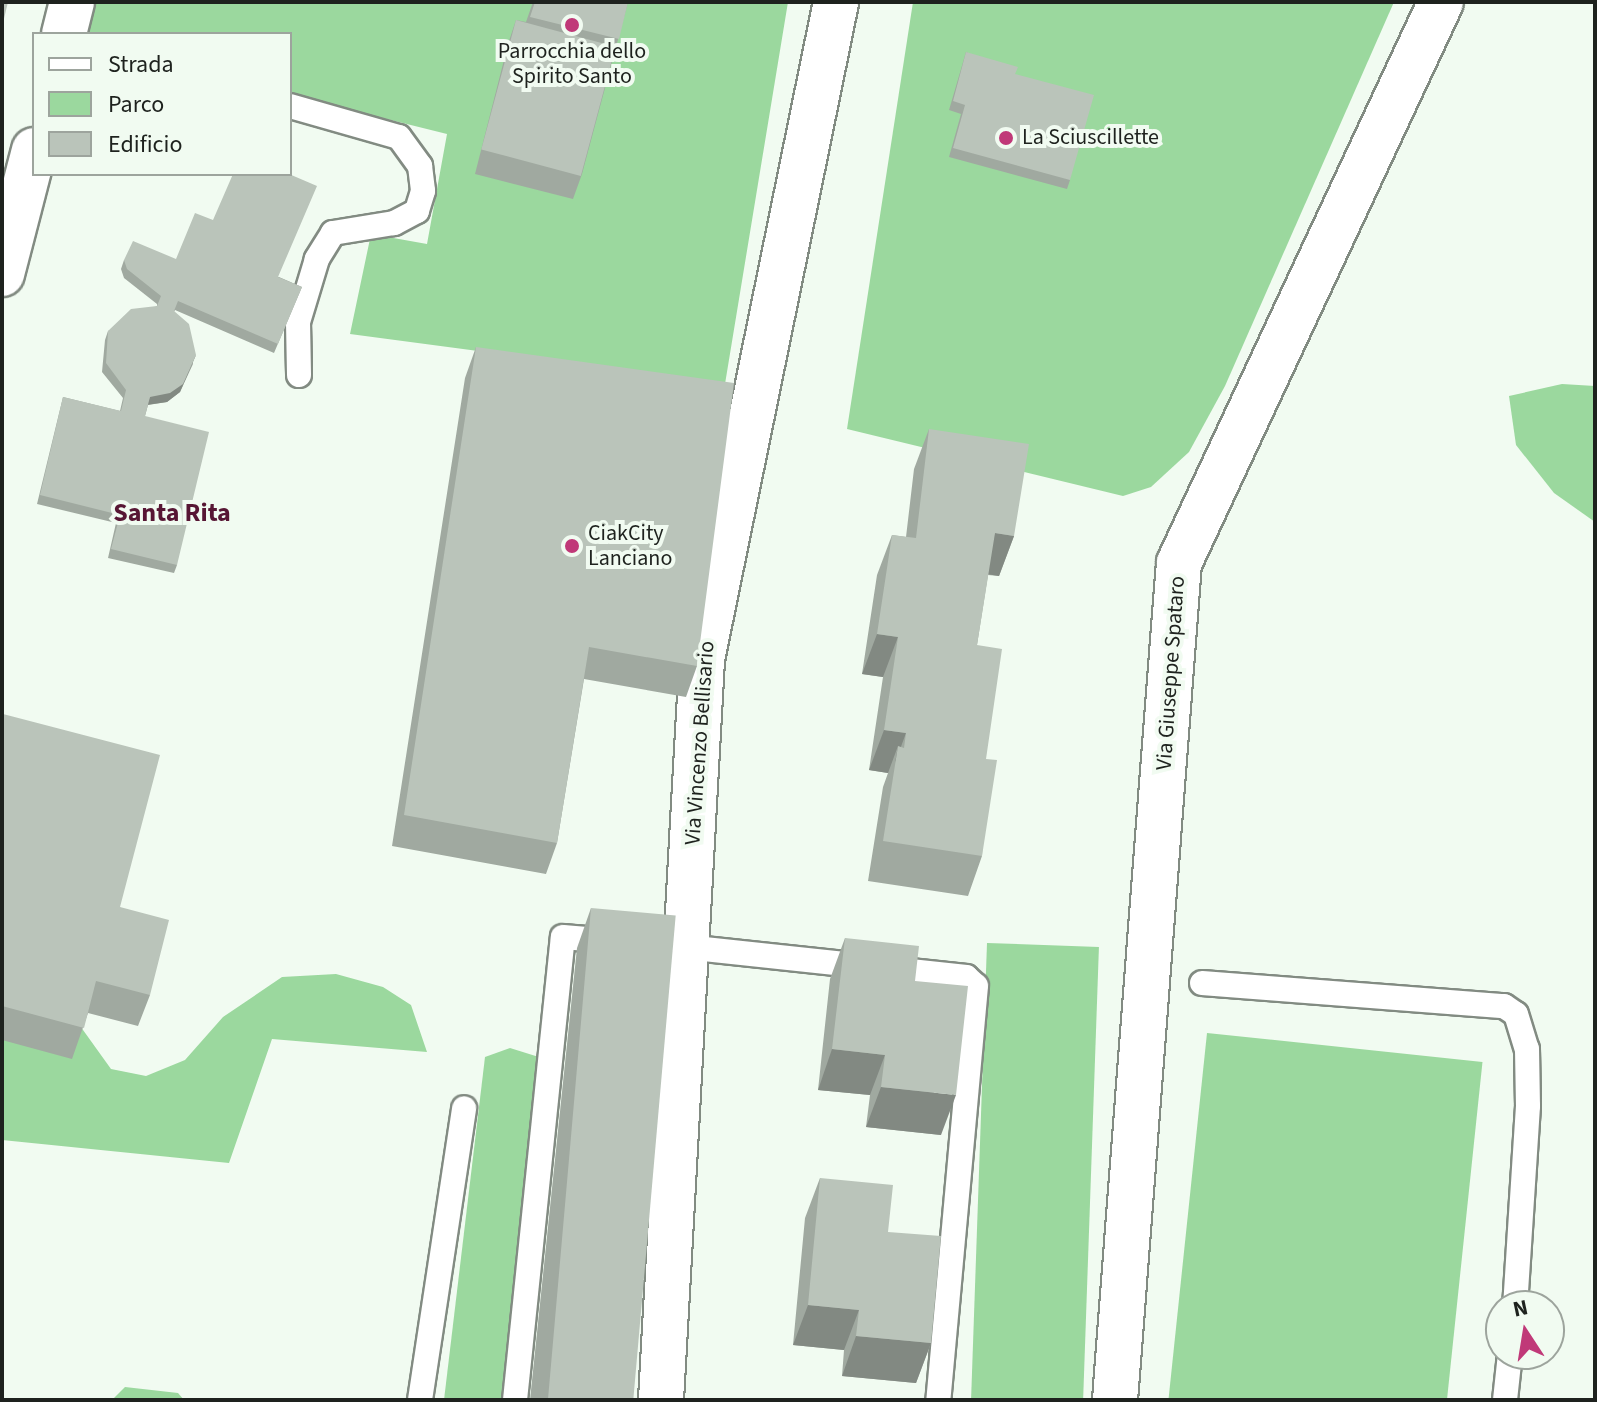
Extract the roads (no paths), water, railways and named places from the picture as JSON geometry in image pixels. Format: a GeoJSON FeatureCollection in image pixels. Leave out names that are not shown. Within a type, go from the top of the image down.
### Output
{"type":"FeatureCollection","features":[{"type":"Feature","properties":{"kind":"street"},"geometry":{"type":"LineString","coordinates":[[64,32],[72,2]]}},
{"type":"Feature","properties":{"kind":"street","name":"Via Vincenzo Bellisario"},"geometry":{"type":"LineString","coordinates":[[661,1400],[662,945],[702,659],[836,2]]}},
{"type":"Feature","properties":{"kind":"street","name":"Via Giuseppe Spataro"},"geometry":{"type":"LineString","coordinates":[[1115,1400],[1179,563],[1441,2]]}},
{"type":"Feature","properties":{"kind":"street"},"geometry":{"type":"LineString","coordinates":[[2,274],[32,158]]}},
{"type":"Feature","properties":{"kind":"lane"},"geometry":{"type":"LineString","coordinates":[[292,107],[399,137],[420,166],[423,191],[417,211],[394,223],[333,233],[317,259],[298,322],[299,375]]}},
{"type":"Feature","properties":{"kind":"lane"},"geometry":{"type":"LineString","coordinates":[[515,1400],[563,937],[966,977],[976,986],[938,1400]]}},
{"type":"Feature","properties":{"kind":"lane"},"geometry":{"type":"LineString","coordinates":[[1202,983],[1477,1003],[1504,1006],[1516,1014],[1527,1049],[1528,1106],[1516,1290]]}},
{"type":"Feature","properties":{"kind":"lane"},"geometry":{"type":"LineString","coordinates":[[420,1400],[464,1108]]}},
{"type":"Feature","properties":{"kind":"lane"},"geometry":{"type":"LineString","coordinates":[[1505,1400],[1508,1370]]}},
{"type":"Feature","properties":{"kind":"place","name":"Parrocchia dello Spirito Santo"},"geometry":{"type":"Point","coordinates":[572,25]}},
{"type":"Feature","properties":{"kind":"place","name":"La Sciuscillette"},"geometry":{"type":"Point","coordinates":[1006,138]}},
{"type":"Feature","properties":{"kind":"place","name":"CiakCity Lanciano"},"geometry":{"type":"Point","coordinates":[572,546]}},
{"type":"Feature","properties":{"kind":"district","name":"Santa Rita"},"geometry":{"type":"Point","coordinates":[172,513]}}]}
